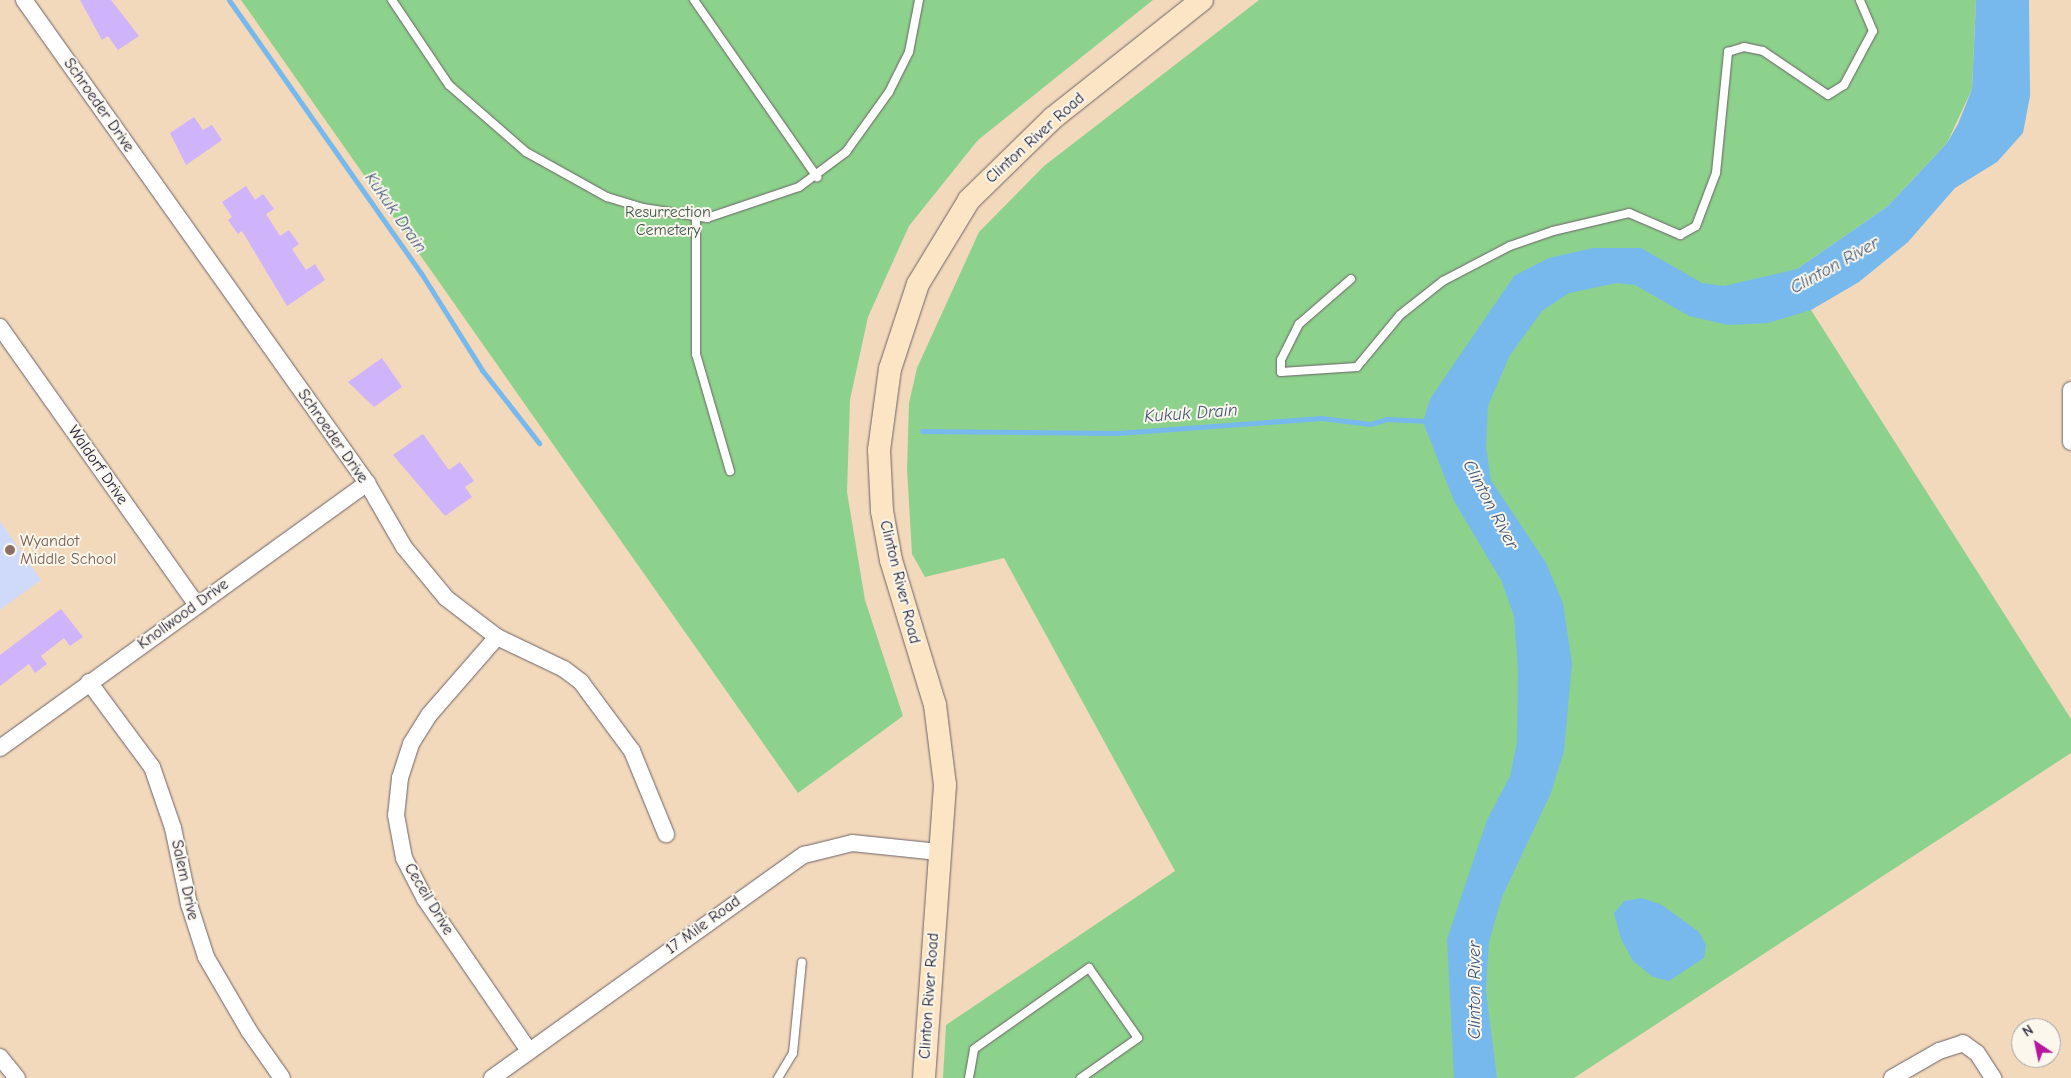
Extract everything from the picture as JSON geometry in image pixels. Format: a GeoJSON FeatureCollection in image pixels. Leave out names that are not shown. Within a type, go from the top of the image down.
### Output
{"type":"FeatureCollection","features":[{"type":"Feature","properties":{"kind":"street","name":"Schroeder Drive"},"geometry":{"type":"LineString","coordinates":[[24,0],[367,483],[404,547],[446,598],[497,637],[564,669],[581,682],[632,751],[666,834]]}},
{"type":"Feature","properties":{"kind":"street","name":"Clinton River Road"},"geometry":{"type":"LineString","coordinates":[[924,1078],[939,852],[943,748],[935,705],[891,560],[879,478],[882,410],[900,334],[932,256],[988,178],[1053,118],[1202,0]]}},
{"type":"Feature","properties":{"kind":"street","name":"Waldorf Drive"},"geometry":{"type":"LineString","coordinates":[[0,327],[196,604]]}},
{"type":"Feature","properties":{"kind":"street"},"geometry":{"type":"LineString","coordinates":[[2071,390],[2071,442]]}},
{"type":"Feature","properties":{"kind":"street","name":"Knollwood Drive"},"geometry":{"type":"LineString","coordinates":[[0,748],[196,604],[367,483]]}},
{"type":"Feature","properties":{"kind":"street","name":"Ceceil Drive"},"geometry":{"type":"LineString","coordinates":[[497,637],[429,715],[411,744],[400,778],[396,815],[404,858],[425,899],[529,1051]]}},
{"type":"Feature","properties":{"kind":"street","name":"Salem Drive"},"geometry":{"type":"LineString","coordinates":[[89,682],[152,767],[173,828],[189,904],[206,957],[282,1078]]}},
{"type":"Feature","properties":{"kind":"street","name":"17 Mile Road"},"geometry":{"type":"LineString","coordinates":[[492,1078],[804,855],[852,843],[939,852]]}},
{"type":"Feature","properties":{"kind":"street"},"geometry":{"type":"LineString","coordinates":[[1892,1078],[1939,1051],[1963,1043],[1977,1053],[1993,1078]]}},
{"type":"Feature","properties":{"kind":"street"},"geometry":{"type":"LineString","coordinates":[[0,1057],[17,1078]]}},
{"type":"Feature","properties":{"kind":"lane"},"geometry":{"type":"LineString","coordinates":[[392,0],[449,84],[526,152],[607,197],[696,218],[763,202],[816,177],[846,152],[889,92],[909,52],[919,0]]}},
{"type":"Feature","properties":{"kind":"lane"},"geometry":{"type":"LineString","coordinates":[[694,0],[816,177]]}},
{"type":"Feature","properties":{"kind":"lane"},"geometry":{"type":"LineString","coordinates":[[1351,279],[1299,324],[1281,360],[1281,372],[1357,367],[1400,316],[1443,281],[1510,246],[1553,231],[1629,213],[1680,235],[1696,226],[1716,173],[1728,52],[1744,47],[1763,51],[1828,95],[1844,85],[1874,31],[1860,0]]}},
{"type":"Feature","properties":{"kind":"lane"},"geometry":{"type":"LineString","coordinates":[[696,218],[696,354],[730,471]]}},
{"type":"Feature","properties":{"kind":"lane"},"geometry":{"type":"LineString","coordinates":[[778,1078],[793,1053],[802,962]]}},
{"type":"Feature","properties":{"kind":"lane"},"geometry":{"type":"LineString","coordinates":[[969,1078],[974,1049],[1090,968],[1138,1038],[1081,1078]]}},
{"type":"Feature","properties":{"kind":"shaded area","name":"Wyandot Middle School"},"geometry":{"type":"Polygon","coordinates":[[[0,521],[41,580],[0,610],[0,521]]]}},
{"type":"Feature","properties":{"kind":"green space","name":"Resurrection Cemetery"},"geometry":{"type":"Polygon","coordinates":[[[241,0],[1153,0],[978,140],[909,226],[868,317],[850,400],[847,492],[865,600],[903,716],[798,793],[241,0]]]}},
{"type":"Feature","properties":{"kind":"green space"},"geometry":{"type":"Polygon","coordinates":[[[1259,0],[1976,0],[1972,89],[1947,143],[1888,206],[1797,269],[1811,310],[2071,719],[2071,753],[1574,1078],[943,1078],[946,1025],[1175,871],[1004,558],[925,577],[912,554],[907,469],[909,403],[917,368],[979,232],[1044,166],[1259,0]]]}},
{"type":"Feature","properties":{"kind":"water","name":"Clinton River"},"geometry":{"type":"Polygon","coordinates":[[[1976,0],[2029,0],[2030,96],[2023,133],[1997,162],[1955,188],[1908,242],[1859,282],[1811,310],[1768,323],[1728,325],[1689,316],[1635,285],[1617,283],[1569,293],[1542,311],[1510,355],[1488,406],[1486,447],[1491,480],[1546,563],[1563,603],[1572,663],[1564,751],[1551,793],[1502,897],[1489,942],[1486,991],[1497,1078],[1454,1078],[1447,939],[1487,820],[1510,776],[1517,742],[1518,670],[1514,616],[1501,580],[1454,501],[1423,422],[1430,399],[1514,276],[1549,258],[1593,248],[1641,248],[1702,283],[1724,286],[1797,269],[1888,206],[1947,143],[1958,124],[1972,89],[1976,0]]]}},
{"type":"Feature","properties":{"kind":"water"},"geometry":{"type":"Polygon","coordinates":[[[1642,898],[1662,905],[1699,932],[1706,945],[1704,958],[1669,981],[1653,977],[1633,961],[1621,939],[1614,913],[1624,901],[1642,898]]]}},
{"type":"Feature","properties":{"kind":"building"},"geometry":{"type":"Polygon","coordinates":[[[80,0],[111,0],[139,36],[118,50],[108,36],[102,40],[80,0]]]}},
{"type":"Feature","properties":{"kind":"building"},"geometry":{"type":"Polygon","coordinates":[[[194,117],[203,130],[212,125],[222,140],[186,165],[170,133],[194,117]]]}},
{"type":"Feature","properties":{"kind":"building"},"geometry":{"type":"Polygon","coordinates":[[[246,186],[255,200],[263,194],[274,209],[266,214],[280,236],[289,230],[299,244],[292,249],[306,270],[315,264],[325,280],[287,306],[242,231],[238,234],[228,220],[232,217],[222,202],[246,186]]]}},
{"type":"Feature","properties":{"kind":"building"},"geometry":{"type":"Polygon","coordinates":[[[382,358],[402,387],[374,407],[348,382],[382,358]]]}},
{"type":"Feature","properties":{"kind":"building"},"geometry":{"type":"Polygon","coordinates":[[[423,434],[449,470],[460,462],[474,481],[465,487],[472,497],[445,516],[393,455],[423,434]]]}},
{"type":"Feature","properties":{"kind":"building"},"geometry":{"type":"Polygon","coordinates":[[[61,609],[83,637],[70,646],[64,638],[41,656],[47,664],[35,673],[29,664],[0,686],[0,655],[61,609]]]}},
{"type":"Feature","properties":{"kind":"waterway","name":"Kukuk Drain"},"geometry":{"type":"LineString","coordinates":[[229,0],[421,273],[482,370],[539,443]]}},
{"type":"Feature","properties":{"kind":"waterway","name":"Kukuk Drain"},"geometry":{"type":"LineString","coordinates":[[922,431],[1118,433],[1321,418],[1371,424],[1386,419],[1429,421]]}},
{"type":"Feature","properties":{"kind":"place","name":"Wyandot Middle School"},"geometry":{"type":"Point","coordinates":[10,550]}}]}
